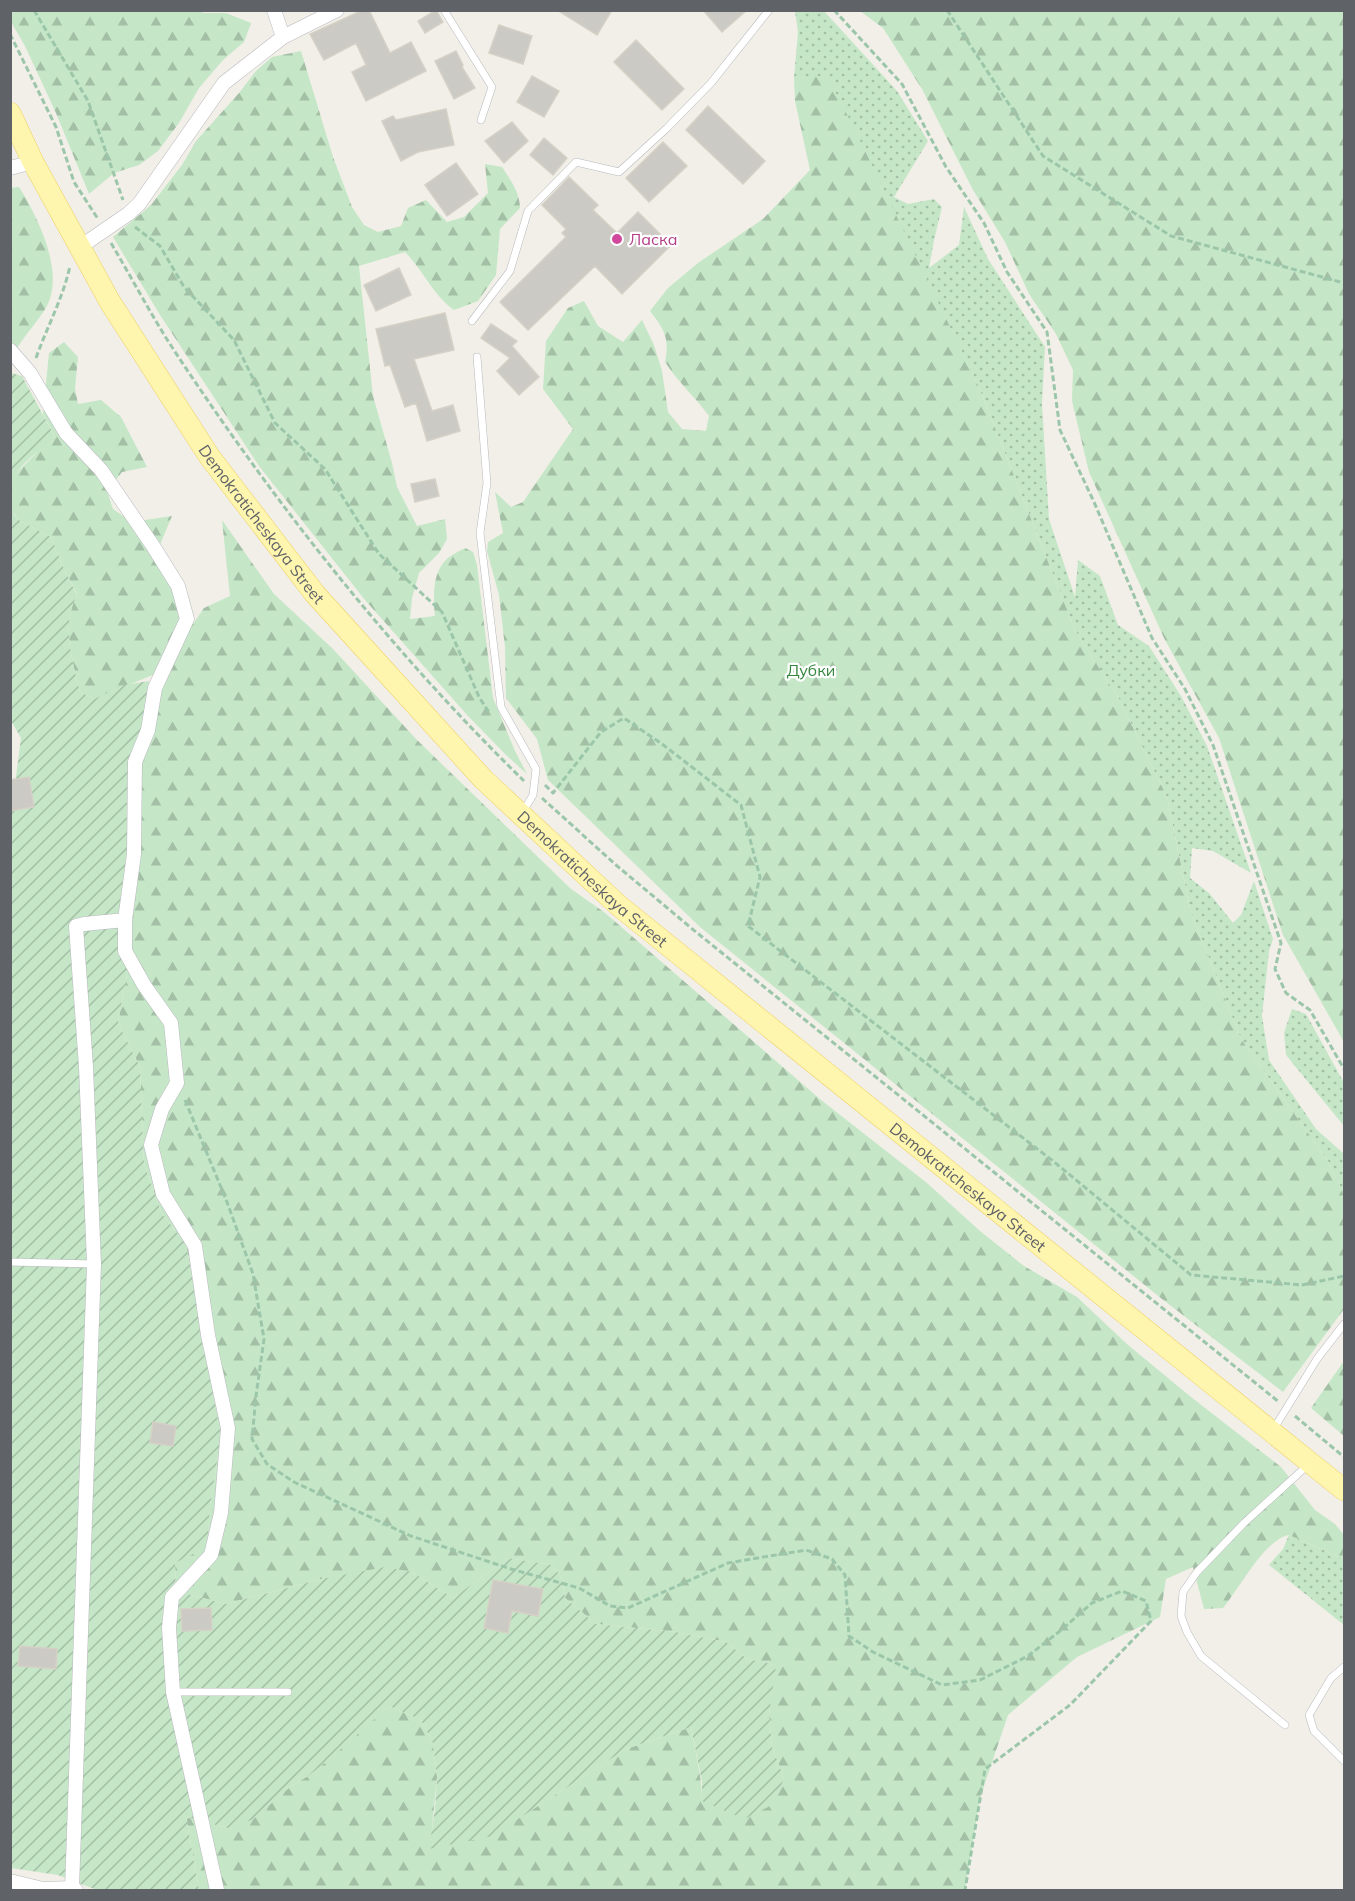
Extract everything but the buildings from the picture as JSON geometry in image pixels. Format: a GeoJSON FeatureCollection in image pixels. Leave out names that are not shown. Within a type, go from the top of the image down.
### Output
{"type":"FeatureCollection","features":[{"type":"Feature","properties":{"kind":"main road","name":"Demokraticheskaya Street"},"geometry":{"type":"LineString","coordinates":[[10,112],[76,254],[110,302],[209,456],[315,594],[483,779],[618,905],[1344,1490]]}},
{"type":"Feature","properties":{"kind":"street"},"geometry":{"type":"LineString","coordinates":[[274,10],[283,37]]}},
{"type":"Feature","properties":{"kind":"street"},"geometry":{"type":"LineString","coordinates":[[76,254],[138,204],[224,83],[283,37],[337,10]]}},
{"type":"Feature","properties":{"kind":"street"},"geometry":{"type":"LineString","coordinates":[[10,168],[33,162]]}},
{"type":"Feature","properties":{"kind":"street"},"geometry":{"type":"LineString","coordinates":[[10,350],[30,374],[66,433],[101,470],[153,546],[178,586],[188,619],[155,688],[148,730],[135,762],[134,854],[125,920],[125,951],[144,985],[171,1023],[177,1083],[162,1109],[151,1145],[163,1194],[195,1246],[208,1335],[228,1428],[221,1513],[211,1555],[172,1597],[169,1628],[173,1692],[217,1890]]}},
{"type":"Feature","properties":{"kind":"street"},"geometry":{"type":"LineString","coordinates":[[10,1881],[44,1890],[74,1889],[94,1264],[86,1067],[76,926],[125,920]]}},
{"type":"Feature","properties":{"kind":"lane"},"geometry":{"type":"LineString","coordinates":[[444,10],[492,87],[481,120]]}},
{"type":"Feature","properties":{"kind":"lane"},"geometry":{"type":"LineString","coordinates":[[472,321],[510,271],[528,211],[576,162],[619,172],[711,83],[770,10]]}},
{"type":"Feature","properties":{"kind":"lane"},"geometry":{"type":"LineString","coordinates":[[477,357],[487,483],[480,533],[501,707],[536,769],[533,795],[520,815]]}},
{"type":"Feature","properties":{"kind":"lane"},"geometry":{"type":"LineString","coordinates":[[10,1262],[94,1264]]}},
{"type":"Feature","properties":{"kind":"lane"},"geometry":{"type":"LineString","coordinates":[[1272,1432],[1317,1359],[1344,1324]]}},
{"type":"Feature","properties":{"kind":"lane"},"geometry":{"type":"LineString","coordinates":[[1285,1725],[1201,1656],[1181,1616],[1183,1592],[1197,1572],[1244,1523],[1311,1463]]}},
{"type":"Feature","properties":{"kind":"lane"},"geometry":{"type":"LineString","coordinates":[[1344,1667],[1332,1678],[1310,1715],[1314,1731],[1344,1761]]}},
{"type":"Feature","properties":{"kind":"lane"},"geometry":{"type":"LineString","coordinates":[[173,1692],[288,1692]]}},
{"type":"Feature","properties":{"kind":"path"},"geometry":{"type":"LineString","coordinates":[[34,10],[88,101],[131,224],[160,246],[184,287],[234,340],[275,423],[325,469],[379,554],[442,612],[479,697],[492,716]]}},
{"type":"Feature","properties":{"kind":"path"},"geometry":{"type":"LineString","coordinates":[[834,10],[902,84],[946,167],[984,223],[1007,272],[1047,333],[1060,430],[1094,502],[1152,638],[1185,689],[1213,745],[1281,943],[1275,969],[1286,993],[1310,1010],[1344,1069]]}},
{"type":"Feature","properties":{"kind":"path"},"geometry":{"type":"LineString","coordinates":[[947,10],[1043,156],[1171,236],[1344,283]]}},
{"type":"Feature","properties":{"kind":"path"},"geometry":{"type":"LineString","coordinates":[[10,34],[56,127],[74,182],[167,339],[254,468],[354,596],[462,717],[534,790],[696,932],[1344,1457]]}},
{"type":"Feature","properties":{"kind":"path"},"geometry":{"type":"LineString","coordinates":[[30,374],[47,327],[66,288],[76,254]]}},
{"type":"Feature","properties":{"kind":"path"},"geometry":{"type":"LineString","coordinates":[[535,777],[553,793],[601,732],[624,718],[662,744],[741,805],[760,877],[748,926],[1053,1161],[1191,1275],[1302,1285],[1344,1276]]}},
{"type":"Feature","properties":{"kind":"path"},"geometry":{"type":"LineString","coordinates":[[177,1083],[253,1274],[264,1339],[252,1439],[267,1464],[294,1482],[411,1536],[511,1569],[579,1588],[610,1606],[628,1608],[728,1563],[806,1550],[832,1559],[845,1575],[849,1636],[873,1652],[942,1685],[980,1680],[1028,1656],[1092,1603],[1122,1591],[1146,1601],[1151,1621],[1070,1705],[985,1769],[965,1890]]}},
{"type":"Feature","properties":{"kind":"green space"},"geometry":{"type":"Polygon","coordinates":[[[10,11],[199,11],[226,13],[251,23],[244,42],[223,60],[199,88],[179,123],[158,151],[139,165],[114,173],[89,194],[56,113],[25,46],[11,22],[10,11]]]}},
{"type":"Feature","properties":{"kind":"green space"},"geometry":{"type":"Polygon","coordinates":[[[795,11],[824,11],[897,91],[928,141],[894,197],[908,204],[934,199],[942,207],[929,268],[959,245],[964,207],[988,259],[1045,347],[1042,404],[1049,519],[1075,597],[1078,560],[1100,576],[1118,625],[1149,646],[1181,696],[1207,746],[1251,873],[1213,851],[1192,848],[1190,878],[1209,893],[1233,923],[1241,915],[1254,881],[1273,939],[1269,951],[1262,1016],[1269,1060],[1316,1129],[1344,1152],[1344,1195],[1328,1161],[1241,1039],[1191,913],[1167,797],[1119,699],[1075,630],[978,385],[827,77],[794,78],[798,32],[795,11]]]}},
{"type":"Feature","properties":{"kind":"green space"},"geometry":{"type":"Polygon","coordinates":[[[860,11],[1344,11],[1344,1042],[1283,935],[1219,738],[1164,638],[1089,472],[1072,401],[1073,370],[1056,334],[1029,294],[1005,242],[973,190],[922,89],[883,28],[860,11]]]}},
{"type":"Feature","properties":{"kind":"green space"},"geometry":{"type":"Polygon","coordinates":[[[301,51],[333,157],[352,207],[364,225],[378,232],[401,226],[408,208],[426,200],[447,222],[464,217],[488,193],[485,164],[502,167],[518,197],[520,208],[500,229],[496,275],[478,301],[454,310],[440,297],[405,252],[359,266],[373,396],[397,487],[417,526],[445,519],[447,539],[439,553],[419,573],[412,598],[410,619],[435,616],[436,577],[443,563],[465,548],[473,552],[477,565],[493,698],[527,774],[468,716],[365,600],[259,466],[160,315],[113,237],[151,205],[182,165],[196,141],[256,71],[272,57],[301,51]]]}},
{"type":"Feature","properties":{"kind":"green space","name":"Дубки"},"geometry":{"type":"Polygon","coordinates":[[[827,76],[978,385],[1075,630],[1119,699],[1167,797],[1191,913],[1241,1039],[1328,1161],[1344,1195],[1344,1309],[1283,1392],[1162,1299],[700,927],[548,780],[537,739],[506,698],[505,647],[499,595],[487,551],[488,542],[503,533],[495,492],[511,507],[523,502],[573,429],[543,389],[546,341],[568,308],[584,301],[598,326],[623,342],[642,320],[654,345],[662,371],[668,412],[682,429],[706,431],[709,416],[665,362],[667,346],[665,334],[650,311],[668,288],[698,263],[763,219],[810,170],[795,101],[794,78],[827,76]]]}},
{"type":"Feature","properties":{"kind":"green space"},"geometry":{"type":"Polygon","coordinates":[[[19,187],[41,228],[47,244],[53,277],[52,292],[47,306],[18,346],[11,360],[10,188],[19,187]]]}},
{"type":"Feature","properties":{"kind":"green space"},"geometry":{"type":"Polygon","coordinates":[[[64,342],[78,357],[75,388],[78,404],[101,400],[121,417],[147,467],[122,472],[107,491],[113,509],[132,522],[172,516],[154,559],[181,595],[178,633],[160,672],[94,699],[80,692],[71,655],[70,618],[77,594],[51,537],[20,521],[11,510],[12,478],[41,448],[56,439],[43,414],[49,353],[64,342]]]}},
{"type":"Feature","properties":{"kind":"green space"},"geometry":{"type":"Polygon","coordinates":[[[11,373],[22,376],[56,439],[36,453],[17,472],[11,486],[11,373]]]}},
{"type":"Feature","properties":{"kind":"green space"},"geometry":{"type":"Polygon","coordinates":[[[10,510],[20,521],[51,537],[77,595],[72,607],[69,631],[71,655],[80,692],[94,699],[124,685],[149,681],[142,752],[138,873],[129,963],[118,1023],[140,1067],[144,1164],[162,1214],[186,1244],[221,1436],[210,1506],[207,1547],[175,1563],[176,1591],[226,1604],[321,1579],[385,1567],[412,1572],[453,1598],[508,1558],[552,1565],[562,1578],[565,1598],[596,1624],[676,1632],[726,1642],[747,1659],[776,1665],[769,1715],[772,1747],[784,1778],[774,1804],[744,1819],[702,1801],[702,1782],[691,1727],[626,1749],[492,1836],[429,1849],[437,1777],[433,1743],[421,1720],[389,1706],[331,1758],[291,1786],[255,1818],[231,1829],[186,1817],[199,1890],[97,1890],[58,1875],[11,1868],[10,822],[21,738],[10,719],[10,510]]]}},
{"type":"Feature","properties":{"kind":"green space"},"geometry":{"type":"Polygon","coordinates":[[[222,520],[274,594],[333,649],[417,740],[571,889],[604,912],[821,1100],[927,1183],[980,1231],[1024,1266],[1077,1297],[1128,1345],[1281,1467],[1315,1510],[1335,1524],[1344,1535],[1344,1559],[1289,1535],[1280,1539],[1262,1555],[1223,1608],[1204,1609],[1193,1567],[1166,1579],[1160,1617],[1077,1657],[1008,1715],[980,1798],[965,1890],[199,1890],[186,1817],[231,1829],[308,1776],[389,1706],[421,1720],[433,1743],[437,1777],[430,1849],[527,1813],[626,1749],[691,1727],[700,1773],[702,1801],[784,1778],[772,1747],[769,1715],[775,1665],[747,1659],[726,1642],[676,1632],[596,1624],[565,1598],[562,1578],[552,1565],[508,1558],[453,1598],[412,1572],[321,1579],[226,1604],[176,1591],[175,1563],[207,1546],[210,1506],[221,1436],[186,1244],[162,1214],[144,1164],[140,1067],[118,1023],[129,963],[143,727],[182,640],[204,608],[230,596],[222,520]]]}},
{"type":"Feature","properties":{"kind":"green space"},"geometry":{"type":"Polygon","coordinates":[[[1292,1009],[1306,1014],[1344,1083],[1344,1126],[1286,1055],[1284,1033],[1292,1009]]]}},
{"type":"Feature","properties":{"kind":"green space"},"geometry":{"type":"Polygon","coordinates":[[[1344,1361],[1344,1436],[1311,1408],[1344,1361]]]}},
{"type":"Feature","properties":{"kind":"green space"},"geometry":{"type":"Polygon","coordinates":[[[1289,1535],[1344,1559],[1344,1625],[1269,1565],[1283,1549],[1289,1535]]]}},
{"type":"Feature","properties":{"kind":"place","name":"Ласка"},"geometry":{"type":"Point","coordinates":[617,239]}}]}
